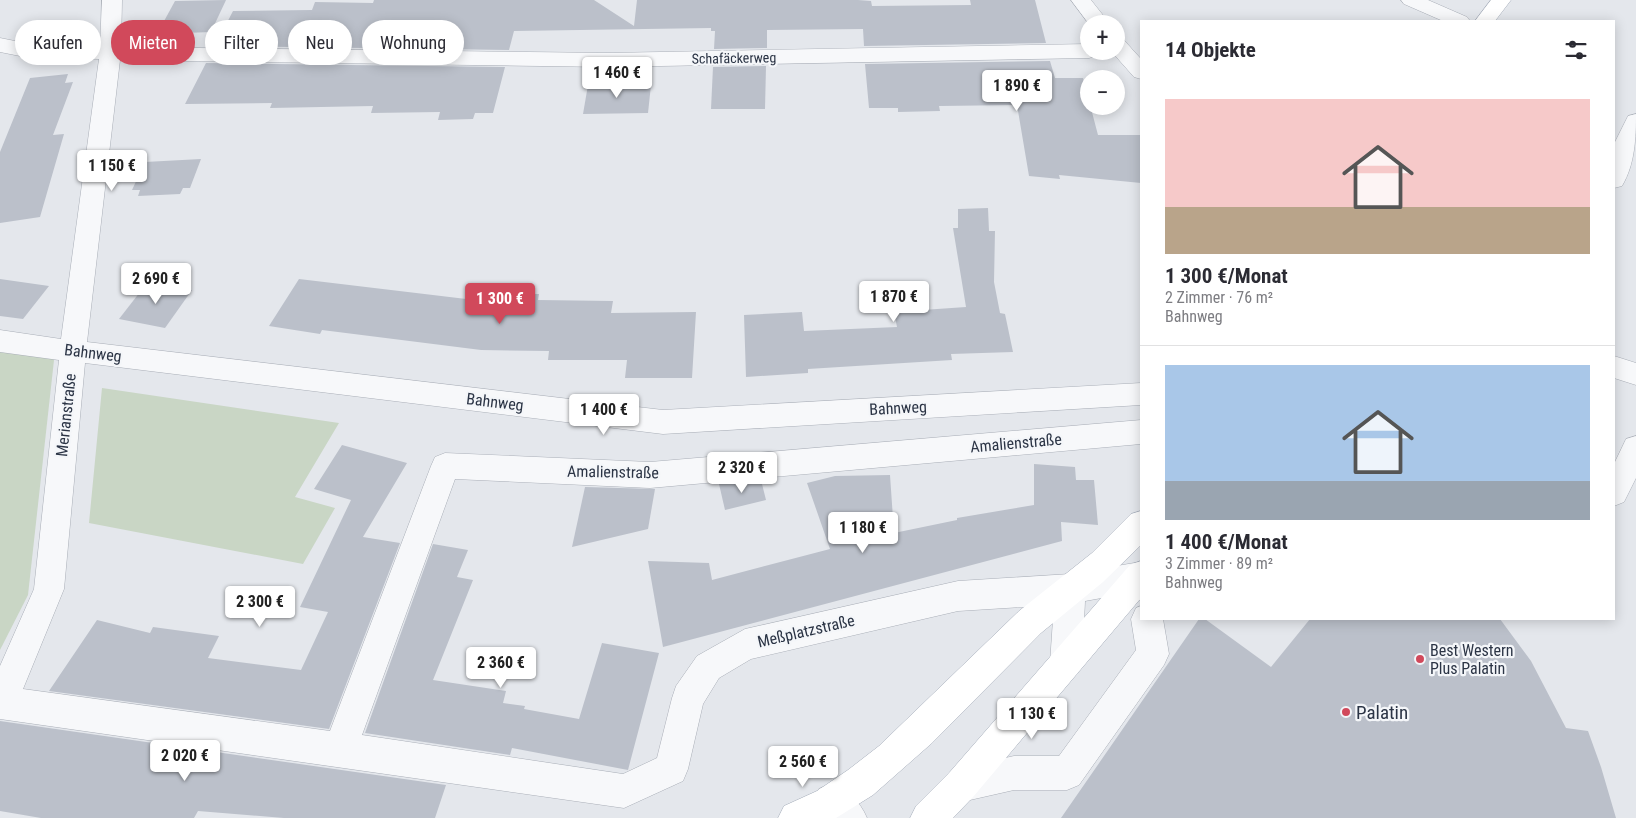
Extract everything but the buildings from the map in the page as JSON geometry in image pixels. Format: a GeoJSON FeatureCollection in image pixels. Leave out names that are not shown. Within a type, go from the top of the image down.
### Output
{"type":"FeatureCollection","features":[{"type":"Feature","properties":{"kind":"main road"},"geometry":{"type":"LineString","coordinates":[[1486,20],[1501,0]]}},
{"type":"Feature","properties":{"kind":"main road","name":"Meßplatzstraße"},"geometry":{"type":"LineString","coordinates":[[796,818],[809,813],[837,812],[1030,622],[1112,555],[1140,525]]}},
{"type":"Feature","properties":{"kind":"main road","name":"Meßplatzstraße"},"geometry":{"type":"LineString","coordinates":[[928,818],[961,785],[1140,580]]}},
{"type":"Feature","properties":{"kind":"street","name":"Merianstraße"},"geometry":{"type":"LineString","coordinates":[[0,702],[50,589],[73,351],[110,53],[112,0]]}},
{"type":"Feature","properties":{"kind":"street"},"geometry":{"type":"LineString","coordinates":[[1081,0],[1093,15]]}},
{"type":"Feature","properties":{"kind":"street"},"geometry":{"type":"LineString","coordinates":[[1411,0],[1458,20]]}},
{"type":"Feature","properties":{"kind":"street","name":"Schafäckerweg"},"geometry":{"type":"LineString","coordinates":[[0,45],[20,49],[110,53],[608,60],[1080,51]]}},
{"type":"Feature","properties":{"kind":"street"},"geometry":{"type":"LineString","coordinates":[[1125,55],[1140,71]]}},
{"type":"Feature","properties":{"kind":"street"},"geometry":{"type":"LineString","coordinates":[[1615,176],[1623,148],[1636,121]]}},
{"type":"Feature","properties":{"kind":"street","name":"Bahnweg"},"geometry":{"type":"LineString","coordinates":[[0,341],[663,422],[1140,394]]}},
{"type":"Feature","properties":{"kind":"street"},"geometry":{"type":"LineString","coordinates":[[1615,367],[1636,374]]}},
{"type":"Feature","properties":{"kind":"street","name":"Amalienstraße"},"geometry":{"type":"LineString","coordinates":[[340,749],[445,466],[650,475],[1140,432]]}},
{"type":"Feature","properties":{"kind":"street"},"geometry":{"type":"LineString","coordinates":[[1615,491],[1636,448]]}},
{"type":"Feature","properties":{"kind":"street","name":"Meßplatzstraße"},"geometry":{"type":"LineString","coordinates":[[340,749],[624,791],[671,769],[688,698],[708,666],[745,645],[958,596],[1070,589],[1140,579]]}},
{"type":"Feature","properties":{"kind":"street"},"geometry":{"type":"LineString","coordinates":[[1066,663],[1070,589]]}},
{"type":"Feature","properties":{"kind":"street"},"geometry":{"type":"LineString","coordinates":[[961,785],[1014,773],[1067,773],[1153,654],[1147,620]]}},
{"type":"Feature","properties":{"kind":"street"},"geometry":{"type":"LineString","coordinates":[[0,702],[340,749]]}},
{"type":"Feature","properties":{"kind":"green space"},"geometry":{"type":"Polygon","coordinates":[[[0,335],[56,342],[28,595],[0,650],[0,335]]]}},
{"type":"Feature","properties":{"kind":"green space"},"geometry":{"type":"Polygon","coordinates":[[[102,388],[339,423],[295,497],[335,508],[303,564],[89,523],[102,388]]]}},
{"type":"Feature","properties":{"kind":"place","name":"Best Western Plus Palatin"},"geometry":{"type":"Point","coordinates":[1420,659]}},
{"type":"Feature","properties":{"kind":"place","name":"Palatin"},"geometry":{"type":"Point","coordinates":[1346,712]}}]}
